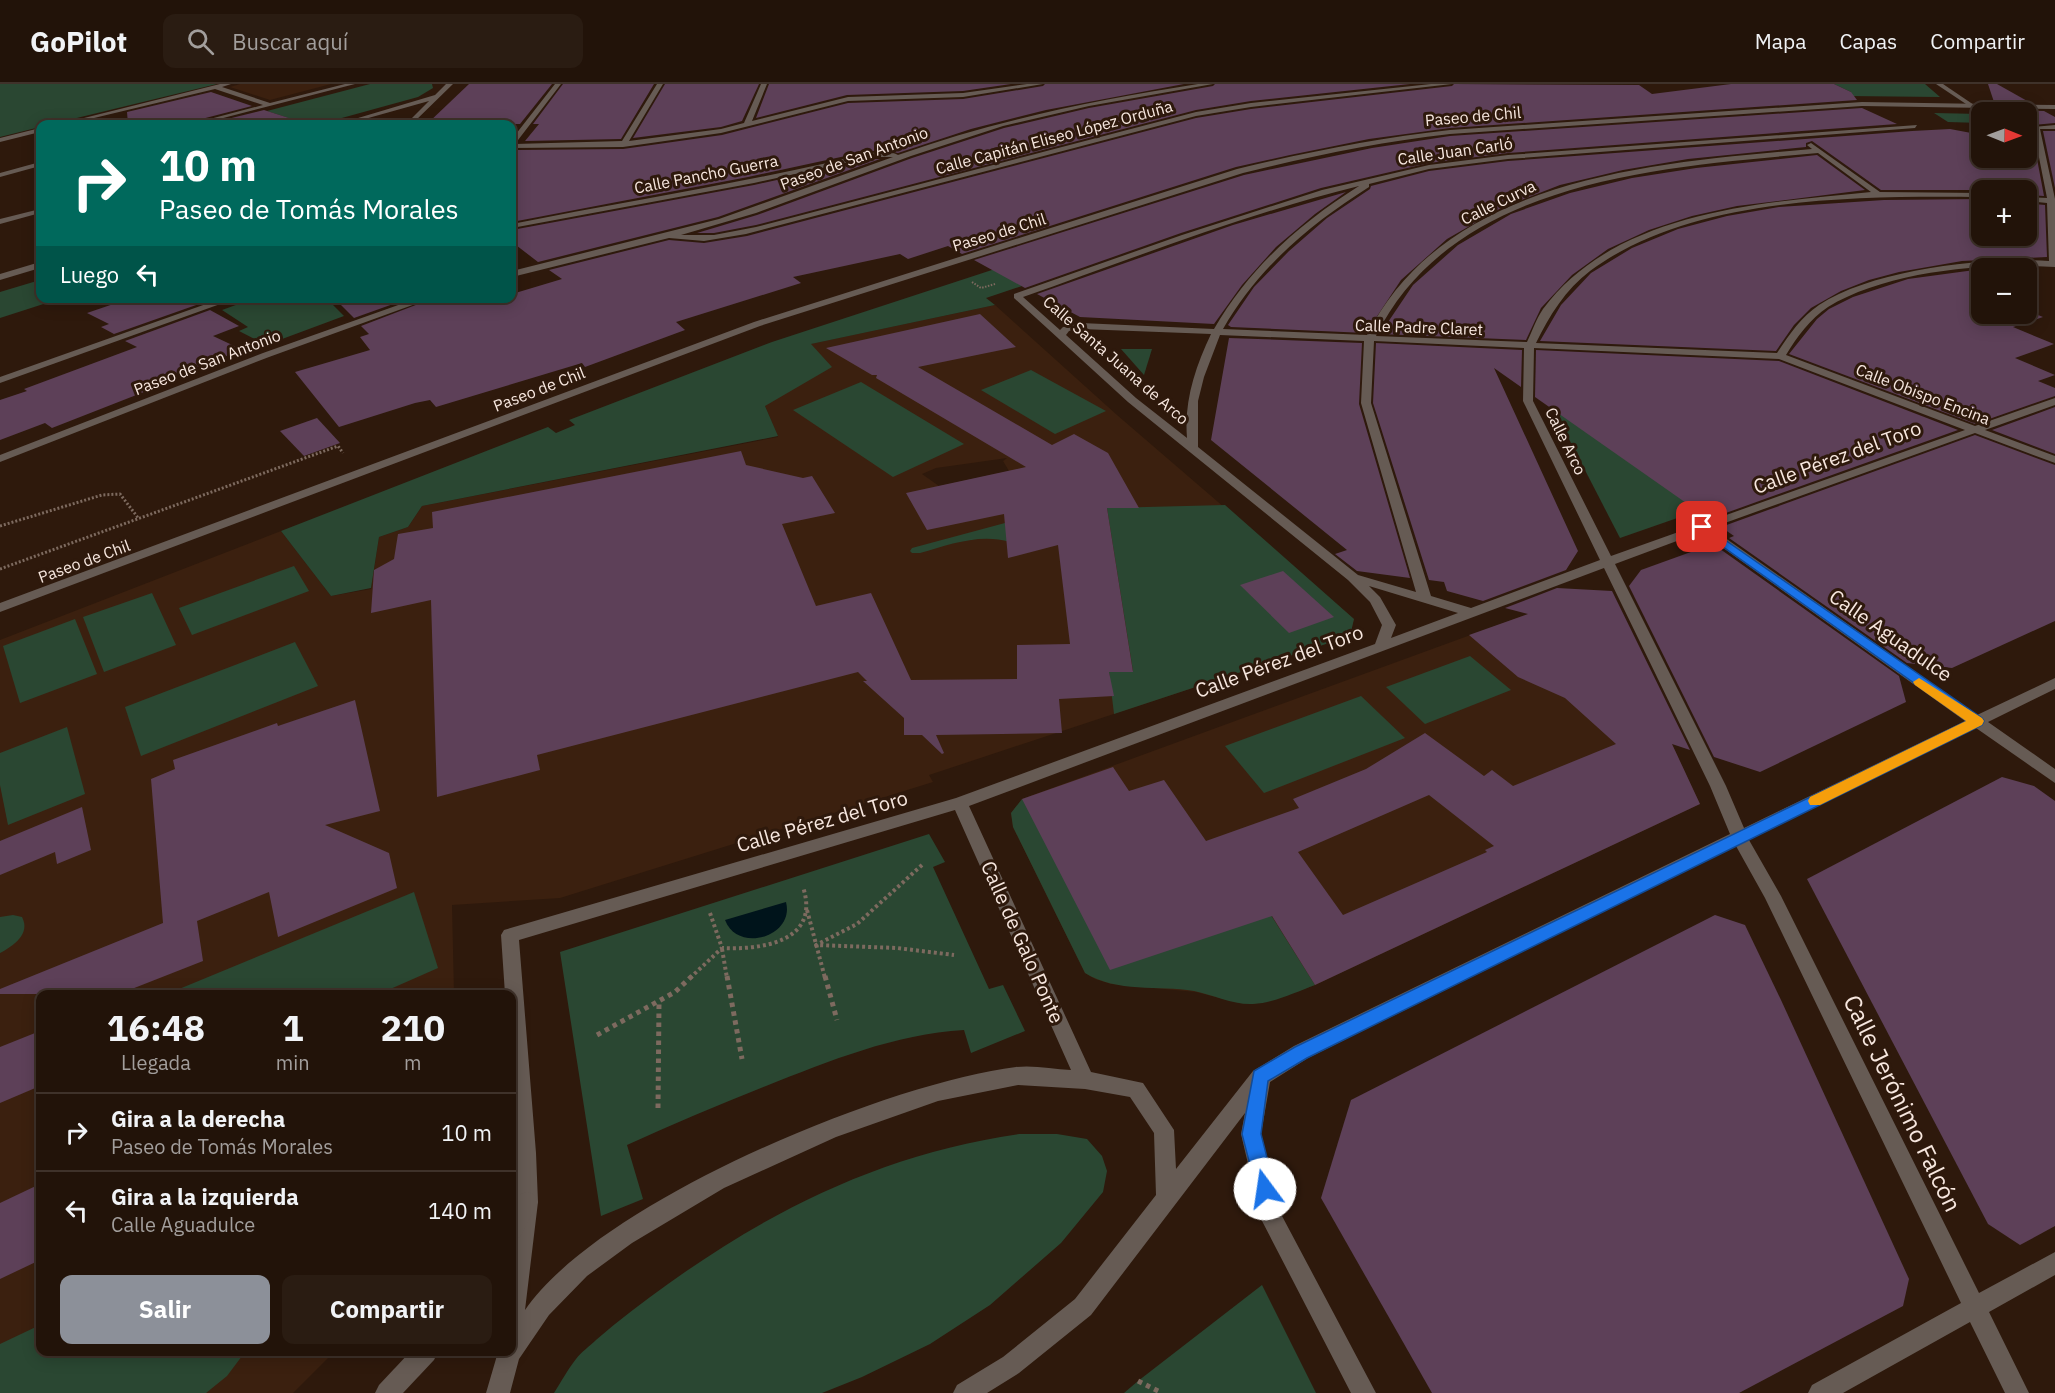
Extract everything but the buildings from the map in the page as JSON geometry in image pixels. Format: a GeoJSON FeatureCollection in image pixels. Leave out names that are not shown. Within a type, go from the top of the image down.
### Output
{"type":"FeatureCollection","features":[{"type":"Feature","properties":{"kind":"street"},"geometry":{"type":"LineString","coordinates":[[79,120],[228,84]]}},
{"type":"Feature","properties":{"kind":"street"},"geometry":{"type":"LineString","coordinates":[[210,120],[352,84]]}},
{"type":"Feature","properties":{"kind":"street"},"geometry":{"type":"LineString","coordinates":[[413,120],[450,84]]}},
{"type":"Feature","properties":{"kind":"street"},"geometry":{"type":"LineString","coordinates":[[516,140],[558,84]]}},
{"type":"Feature","properties":{"kind":"street"},"geometry":{"type":"LineString","coordinates":[[623,145],[660,84]]}},
{"type":"Feature","properties":{"kind":"street"},"geometry":{"type":"LineString","coordinates":[[747,124],[764,84]]}},
{"type":"Feature","properties":{"kind":"street"},"geometry":{"type":"LineString","coordinates":[[516,145],[623,145],[721,131],[858,96],[963,96],[1040,84]]}},
{"type":"Feature","properties":{"kind":"street","name":"Paseo de San Antonio"},"geometry":{"type":"LineString","coordinates":[[516,273],[670,236],[725,220],[907,154],[981,130],[1075,106],[1210,84]]}},
{"type":"Feature","properties":{"kind":"street","name":"Calle Capitán Eliseo López Orduña"},"geometry":{"type":"LineString","coordinates":[[670,236],[711,240],[758,230],[1196,114],[1251,105],[1449,84]]}},
{"type":"Feature","properties":{"kind":"street"},"geometry":{"type":"LineString","coordinates":[[1940,84],[1971,105]]}},
{"type":"Feature","properties":{"kind":"street"},"geometry":{"type":"LineString","coordinates":[[215,87],[271,105]]}},
{"type":"Feature","properties":{"kind":"street"},"geometry":{"type":"LineString","coordinates":[[356,120],[436,98]]}},
{"type":"Feature","properties":{"kind":"street","name":"Paseo de Chil"},"geometry":{"type":"LineString","coordinates":[[0,608],[757,324],[1240,171],[1309,154],[1382,140],[1450,132],[1862,104],[1971,105]]}},
{"type":"Feature","properties":{"kind":"street","name":"Paseo de Chil"},"geometry":{"type":"LineString","coordinates":[[2037,107],[2055,107]]}},
{"type":"Feature","properties":{"kind":"street","name":"Calle Juan Carló"},"geometry":{"type":"LineString","coordinates":[[1017,296],[1185,237],[1324,192],[1429,167],[1508,158],[1915,126]]}},
{"type":"Feature","properties":{"kind":"street"},"geometry":{"type":"LineString","coordinates":[[1780,356],[1796,329],[1826,305],[1869,285],[1928,272],[1989,265],[2054,263],[2053,200],[2036,127],[2055,127]]}},
{"type":"Feature","properties":{"kind":"street"},"geometry":{"type":"LineString","coordinates":[[0,140],[36,131]]}},
{"type":"Feature","properties":{"kind":"street"},"geometry":{"type":"LineString","coordinates":[[1799,136],[1878,194]]}},
{"type":"Feature","properties":{"kind":"street","name":"Calle Curva"},"geometry":{"type":"LineString","coordinates":[[1425,599],[1366,403],[1370,340],[1378,322],[1400,288],[1442,249],[1488,220],[1549,194],[1618,175],[1684,163],[1818,151]]}},
{"type":"Feature","properties":{"kind":"street","name":"Calle Pancho Guerra"},"geometry":{"type":"LineString","coordinates":[[516,225],[754,181],[873,155],[907,154]]}},
{"type":"Feature","properties":{"kind":"street"},"geometry":{"type":"LineString","coordinates":[[0,175],[36,165]]}},
{"type":"Feature","properties":{"kind":"street","name":"Calle Santa Juana de Arco"},"geometry":{"type":"LineString","coordinates":[[1193,447],[1193,402],[1203,363],[1215,332],[1276,252],[1299,231],[1376,178]]}},
{"type":"Feature","properties":{"kind":"street","name":"Calle Arco"},"geometry":{"type":"LineString","coordinates":[[1740,838],[1718,786],[1528,401],[1529,347],[1547,311],[1586,270],[1626,245],[1678,225],[1731,211],[1791,202],[1878,194],[1971,195]]}},
{"type":"Feature","properties":{"kind":"street"},"geometry":{"type":"LineString","coordinates":[[2037,199],[2053,200]]}},
{"type":"Feature","properties":{"kind":"street"},"geometry":{"type":"LineString","coordinates":[[0,222],[36,212]]}},
{"type":"Feature","properties":{"kind":"street"},"geometry":{"type":"LineString","coordinates":[[0,277],[36,266]]}},
{"type":"Feature","properties":{"kind":"street","name":"Calle Santa Juana de Arco"},"geometry":{"type":"LineString","coordinates":[[1017,296],[1132,400],[1353,577],[1375,600],[1389,625],[1381,645]]}},
{"type":"Feature","properties":{"kind":"street"},"geometry":{"type":"LineString","coordinates":[[0,380],[218,303]]}},
{"type":"Feature","properties":{"kind":"street","name":"Paseo de San Antonio"},"geometry":{"type":"LineString","coordinates":[[0,459],[266,355],[414,303]]}},
{"type":"Feature","properties":{"kind":"street","name":"Calle Padre Claret"},"geometry":{"type":"LineString","coordinates":[[1060,336],[1066,329],[1081,326],[1780,356]]}},
{"type":"Feature","properties":{"kind":"street","name":"Calle Obispo Encina"},"geometry":{"type":"LineString","coordinates":[[1780,356],[2055,460]]}},
{"type":"Feature","properties":{"kind":"street","name":"Calle Pérez del Toro"},"geometry":{"type":"LineString","coordinates":[[514,990],[510,935],[960,803],[1470,612],[2055,401]]}},
{"type":"Feature","properties":{"kind":"street","name":"Calle Aguadulce"},"geometry":{"type":"LineString","coordinates":[[1702,527],[2055,777]]}},
{"type":"Feature","properties":{"kind":"street","name":"Calle Santa Juana de Arco"},"geometry":{"type":"LineString","coordinates":[[1353,577],[1425,599]]}},
{"type":"Feature","properties":{"kind":"street"},"geometry":{"type":"LineString","coordinates":[[1425,599],[1470,612]]}},
{"type":"Feature","properties":{"kind":"street"},"geometry":{"type":"LineString","coordinates":[[965,1393],[1011,1365],[1083,1307],[1260,1077],[1301,1052],[2055,683]]}},
{"type":"Feature","properties":{"kind":"street","name":"Calle de Galo Ponte"},"geometry":{"type":"LineString","coordinates":[[960,803],[1085,1080]]}},
{"type":"Feature","properties":{"kind":"street","name":"Calle Jerónimo Falcón"},"geometry":{"type":"LineString","coordinates":[[1740,838],[1772,896],[2018,1393]]}},
{"type":"Feature","properties":{"kind":"street","name":"Calle Pérez del Toro"},"geometry":{"type":"LineString","coordinates":[[516,1017],[526,1154],[527,1202]]}},
{"type":"Feature","properties":{"kind":"street"},"geometry":{"type":"LineString","coordinates":[[516,1343],[541,1307],[579,1269],[624,1235],[717,1181],[832,1129],[938,1092],[1018,1076],[1085,1080],[1136,1089],[1164,1131],[1167,1198]]}},
{"type":"Feature","properties":{"kind":"street"},"geometry":{"type":"LineString","coordinates":[[1260,1077],[1251,1134],[1272,1219],[1364,1393]]}},
{"type":"Feature","properties":{"kind":"street"},"geometry":{"type":"LineString","coordinates":[[516,1222],[527,1202]]}},
{"type":"Feature","properties":{"kind":"street"},"geometry":{"type":"LineString","coordinates":[[516,1294],[527,1202]]}},
{"type":"Feature","properties":{"kind":"street"},"geometry":{"type":"LineString","coordinates":[[1820,1393],[1976,1308],[1992,1295],[2055,1263]]}},
{"type":"Feature","properties":{"kind":"street"},"geometry":{"type":"LineString","coordinates":[[387,1393],[422,1356]]}},
{"type":"Feature","properties":{"kind":"street"},"geometry":{"type":"LineString","coordinates":[[498,1393],[509,1356]]}},
{"type":"Feature","properties":{"kind":"path"},"geometry":{"type":"LineString","coordinates":[[968,280],[977,277]]}},
{"type":"Feature","properties":{"kind":"path"},"geometry":{"type":"LineString","coordinates":[[980,279],[972,282],[981,288],[998,283]]}},
{"type":"Feature","properties":{"kind":"path"},"geometry":{"type":"LineString","coordinates":[[0,569],[338,446]]}},
{"type":"Feature","properties":{"kind":"path"},"geometry":{"type":"LineString","coordinates":[[0,526],[102,495],[120,494],[139,519]]}},
{"type":"Feature","properties":{"kind":"path"},"geometry":{"type":"LineString","coordinates":[[816,945],[857,924],[922,865]]}},
{"type":"Feature","properties":{"kind":"path"},"geometry":{"type":"LineString","coordinates":[[802,887],[837,1020]]}},
{"type":"Feature","properties":{"kind":"path"},"geometry":{"type":"LineString","coordinates":[[597,1035],[675,992],[722,948],[753,949],[777,944],[793,936],[801,925],[807,909]]}},
{"type":"Feature","properties":{"kind":"path"},"geometry":{"type":"LineString","coordinates":[[710,913],[722,948],[742,1059]]}},
{"type":"Feature","properties":{"kind":"path"},"geometry":{"type":"LineString","coordinates":[[816,945],[897,948],[954,955]]}},
{"type":"Feature","properties":{"kind":"path"},"geometry":{"type":"LineString","coordinates":[[658,1002],[658,1108]]}},
{"type":"Feature","properties":{"kind":"path"},"geometry":{"type":"LineString","coordinates":[[1138,1382],[1162,1393]]}},
{"type":"Feature","properties":{"kind":"shaded area"},"geometry":{"type":"Polygon","coordinates":[[[240,84],[331,84],[270,100],[230,87],[240,84]]]}},
{"type":"Feature","properties":{"kind":"shaded area"},"geometry":{"type":"Polygon","coordinates":[[[995,305],[1117,415],[1354,619],[1350,636],[929,775],[933,782],[560,898],[452,905],[454,990],[36,990],[36,1356],[330,1356],[293,1393],[0,1393],[0,640],[281,531],[331,596],[371,589],[379,537],[408,527],[422,506],[778,437],[765,406],[810,344],[995,305]],[[1007,458],[936,468],[922,474],[939,486],[1009,471],[1003,461],[1007,458]]]}},
{"type":"Feature","properties":{"kind":"shaded area"},"geometry":{"type":"Polygon","coordinates":[[[1588,592],[1603,597],[1700,804],[1315,985],[1282,997],[1254,1004],[1239,1003],[1196,992],[1111,984],[1085,973],[1013,827],[1011,813],[1022,799],[1588,592]]]}},
{"type":"Feature","properties":{"kind":"green space"},"geometry":{"type":"Polygon","coordinates":[[[0,84],[217,84],[68,120],[36,120],[36,128],[0,137],[0,84]]]}},
{"type":"Feature","properties":{"kind":"green space"},"geometry":{"type":"Polygon","coordinates":[[[370,84],[432,84],[433,88],[418,97],[335,120],[295,120],[267,111],[370,84]]]}},
{"type":"Feature","properties":{"kind":"green space"},"geometry":{"type":"Polygon","coordinates":[[[1834,84],[1925,84],[1940,97],[1847,96],[1851,92],[1834,84]]]}},
{"type":"Feature","properties":{"kind":"green space"},"geometry":{"type":"Polygon","coordinates":[[[1934,113],[1971,114],[1971,123],[1948,122],[1934,113]]]}},
{"type":"Feature","properties":{"kind":"green space"},"geometry":{"type":"Polygon","coordinates":[[[998,268],[1022,286],[986,298],[995,305],[811,344],[832,367],[765,406],[778,436],[422,506],[408,527],[379,537],[371,588],[331,596],[281,531],[548,427],[556,433],[575,425],[569,420],[772,342],[998,268]]]}},
{"type":"Feature","properties":{"kind":"green space"},"geometry":{"type":"Polygon","coordinates":[[[36,281],[36,303],[47,303],[0,318],[0,292],[36,281]]]}},
{"type":"Feature","properties":{"kind":"green space"},"geometry":{"type":"Polygon","coordinates":[[[241,303],[331,303],[344,316],[266,345],[239,331],[248,327],[222,310],[241,303]]]}},
{"type":"Feature","properties":{"kind":"green space"},"geometry":{"type":"Polygon","coordinates":[[[1121,349],[1152,349],[1144,375],[1121,349]]]}},
{"type":"Feature","properties":{"kind":"green space"},"geometry":{"type":"Polygon","coordinates":[[[1031,370],[1106,411],[1055,434],[981,390],[1031,370]]]}},
{"type":"Feature","properties":{"kind":"green space"},"geometry":{"type":"Polygon","coordinates":[[[861,382],[964,444],[893,477],[793,410],[861,382]]]}},
{"type":"Feature","properties":{"kind":"green space"},"geometry":{"type":"Polygon","coordinates":[[[1553,408],[1706,508],[1620,538],[1553,408]]]}},
{"type":"Feature","properties":{"kind":"green space"},"geometry":{"type":"Polygon","coordinates":[[[1225,505],[1354,619],[1350,636],[1114,714],[1109,672],[1133,671],[1107,508],[1225,505]]]}},
{"type":"Feature","properties":{"kind":"green space"},"geometry":{"type":"Polygon","coordinates":[[[1005,523],[1010,542],[976,539],[920,553],[910,551],[912,548],[1005,523]]]}},
{"type":"Feature","properties":{"kind":"green space"},"geometry":{"type":"Polygon","coordinates":[[[294,566],[309,591],[192,635],[179,608],[294,566]]]}},
{"type":"Feature","properties":{"kind":"green space"},"geometry":{"type":"Polygon","coordinates":[[[152,593],[176,645],[104,672],[83,617],[152,593]]]}},
{"type":"Feature","properties":{"kind":"green space"},"geometry":{"type":"Polygon","coordinates":[[[75,619],[97,674],[20,703],[3,646],[75,619]]]}},
{"type":"Feature","properties":{"kind":"green space"},"geometry":{"type":"Polygon","coordinates":[[[295,642],[318,686],[141,756],[125,707],[295,642]]]}},
{"type":"Feature","properties":{"kind":"green space"},"geometry":{"type":"Polygon","coordinates":[[[1470,656],[1511,690],[1425,724],[1386,687],[1470,656]]]}},
{"type":"Feature","properties":{"kind":"green space"},"geometry":{"type":"Polygon","coordinates":[[[1361,696],[1405,738],[1264,793],[1225,746],[1361,696]]]}},
{"type":"Feature","properties":{"kind":"green space"},"geometry":{"type":"Polygon","coordinates":[[[67,727],[85,794],[8,825],[0,785],[0,753],[67,727]]]}},
{"type":"Feature","properties":{"kind":"green space"},"geometry":{"type":"Polygon","coordinates":[[[1022,799],[1257,893],[1315,985],[1269,1002],[1246,1004],[1194,991],[1124,986],[1097,979],[1085,973],[1013,827],[1011,813],[1022,799]]]}},
{"type":"Feature","properties":{"kind":"green space"},"geometry":{"type":"Polygon","coordinates":[[[929,834],[945,862],[933,867],[989,989],[1003,985],[1025,1031],[971,1053],[964,1030],[913,1037],[863,1050],[731,1100],[627,1145],[643,1199],[601,1216],[560,952],[929,834]]]}},
{"type":"Feature","properties":{"kind":"green space"},"geometry":{"type":"Polygon","coordinates":[[[414,892],[438,968],[388,990],[177,990],[414,892]]]}},
{"type":"Feature","properties":{"kind":"green space"},"geometry":{"type":"Polygon","coordinates":[[[13,915],[22,917],[24,929],[15,943],[0,953],[0,917],[13,915]]]}},
{"type":"Feature","properties":{"kind":"green space"},"geometry":{"type":"Polygon","coordinates":[[[1019,1134],[1057,1134],[1087,1139],[1102,1156],[1107,1171],[1103,1192],[1061,1243],[990,1305],[930,1344],[862,1377],[822,1393],[554,1393],[578,1356],[631,1311],[708,1256],[749,1231],[834,1187],[878,1170],[970,1143],[1019,1134]]]}},
{"type":"Feature","properties":{"kind":"green space"},"geometry":{"type":"Polygon","coordinates":[[[1262,1285],[1316,1393],[1124,1393],[1138,1381],[1262,1285]]]}},
{"type":"Feature","properties":{"kind":"green space"},"geometry":{"type":"Polygon","coordinates":[[[36,1327],[36,1356],[242,1356],[227,1376],[206,1393],[0,1393],[0,1344],[36,1327]]]}},
{"type":"Feature","properties":{"kind":"water"},"geometry":{"type":"Polygon","coordinates":[[[786,902],[786,914],[782,924],[774,932],[764,936],[752,938],[741,936],[732,930],[725,920],[786,902]]]}},
{"type":"Feature","properties":{"kind":"slow traffic"},"geometry":{"type":"LineString","coordinates":[[1815,801],[1977,721],[1919,682]]}},
{"type":"Feature","properties":{"kind":"route"},"geometry":{"type":"LineString","coordinates":[[1265,1189],[1251,1134],[1260,1077],[1301,1052],[1977,721],[1927,688],[1702,527]]}}]}
